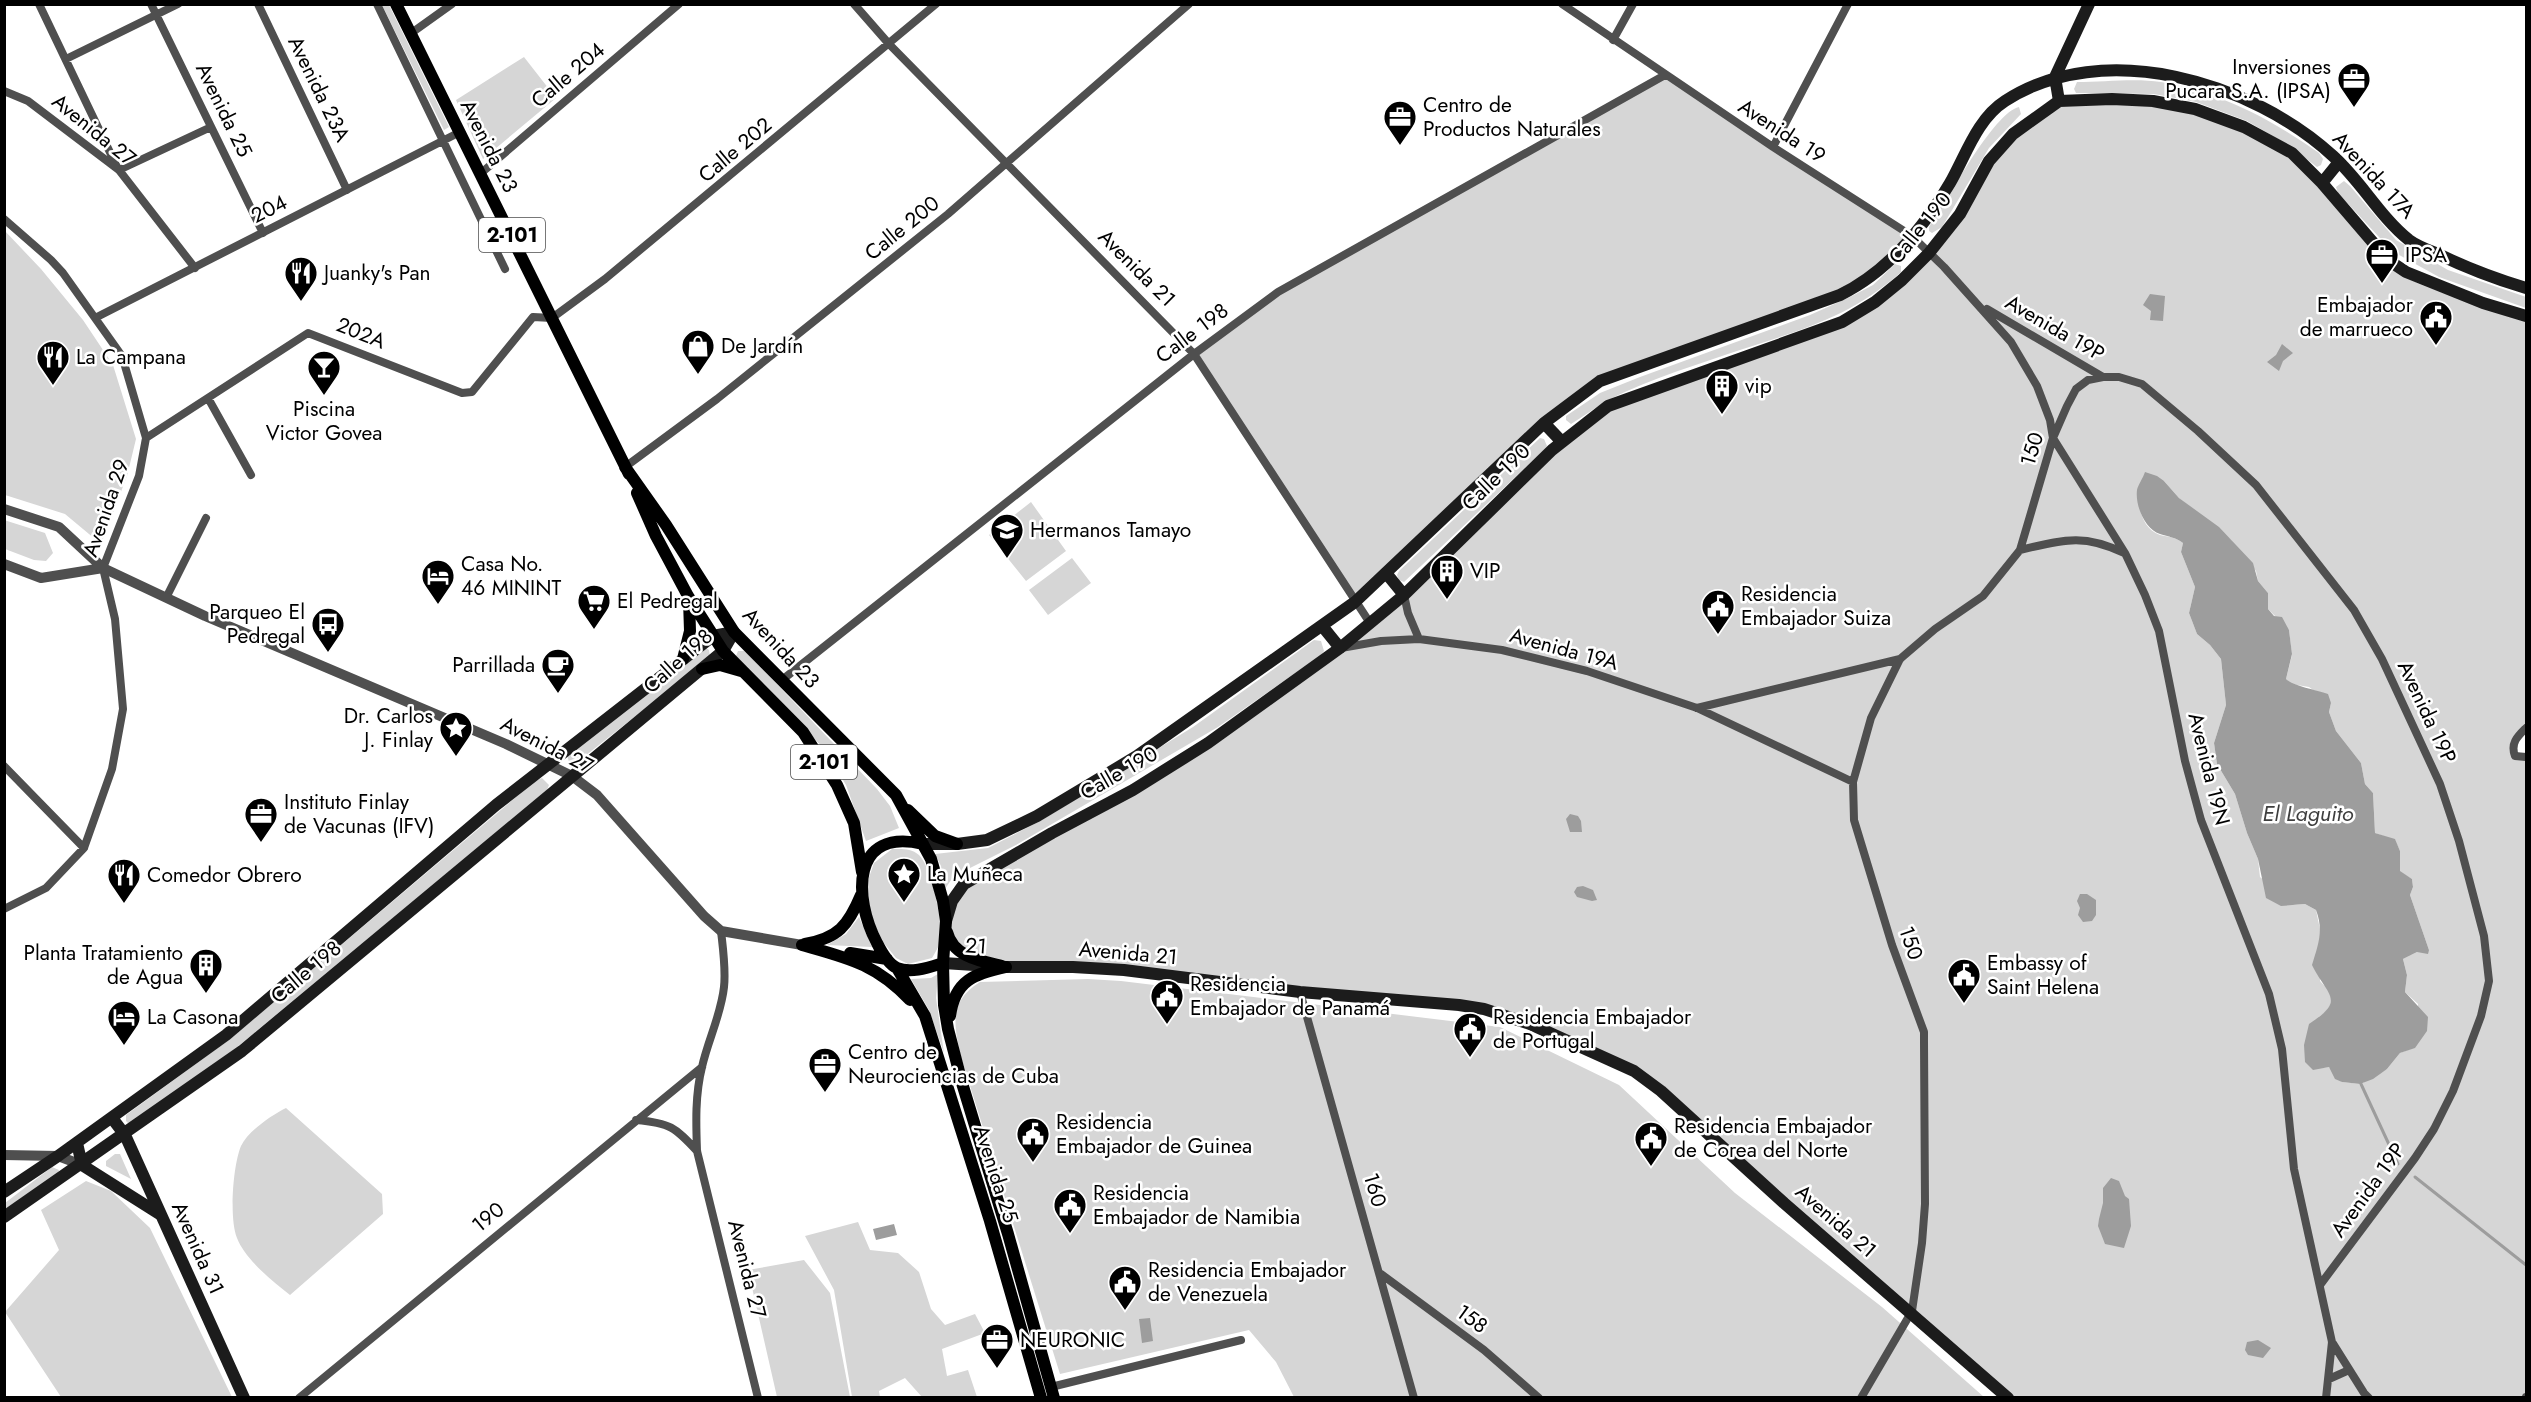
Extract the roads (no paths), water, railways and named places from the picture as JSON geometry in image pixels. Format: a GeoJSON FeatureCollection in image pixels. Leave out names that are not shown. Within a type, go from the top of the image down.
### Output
{"type":"FeatureCollection","features":[{"type":"Feature","properties":{"kind":"main road","name":"Avenida 23"},"geometry":{"type":"LineString","coordinates":[[396,4],[625,467],[656,536],[688,596],[723,651],[803,732],[837,785],[854,823],[862,872]]}},
{"type":"Feature","properties":{"kind":"main road"},"geometry":{"type":"LineString","coordinates":[[2059,101],[2055,77],[2090,4]]}},
{"type":"Feature","properties":{"kind":"main road","name":"Avenida 17A"},"geometry":{"type":"LineString","coordinates":[[2055,77],[2124,71],[2201,83],[2249,99],[2295,125],[2339,162],[2411,242],[2471,270],[2526,288]]}},
{"type":"Feature","properties":{"kind":"main road","name":"Calle 190"},"geometry":{"type":"LineString","coordinates":[[922,844],[957,844],[987,840],[1047,810],[1137,756],[1267,663],[1323,627],[1355,602],[1544,423],[1600,381],[1840,295],[1861,285],[1880,270],[1912,236],[1949,184],[1976,133],[1992,112],[2026,89],[2055,77]]}},
{"type":"Feature","properties":{"kind":"main road","name":"Avenida 17A"},"geometry":{"type":"LineString","coordinates":[[2059,101],[2112,99],[2153,101],[2195,109],[2244,127],[2292,153],[2322,183],[2388,260],[2406,272],[2483,303],[2526,316]]}},
{"type":"Feature","properties":{"kind":"main road","name":"Calle 190"},"geometry":{"type":"LineString","coordinates":[[947,926],[952,901],[964,884],[1142,784],[1208,743],[1340,648],[1404,595],[1562,442],[1608,406],[1842,322],[1875,302],[1902,280],[1929,253],[1960,214],[1989,161],[2013,134],[2059,101]]}},
{"type":"Feature","properties":{"kind":"main road"},"geometry":{"type":"LineString","coordinates":[[2322,183],[2339,162]]}},
{"type":"Feature","properties":{"kind":"main road"},"geometry":{"type":"LineString","coordinates":[[1544,423],[1562,442]]}},
{"type":"Feature","properties":{"kind":"main road","name":"Avenida 23"},"geometry":{"type":"LineString","coordinates":[[625,467],[666,525],[734,632],[896,795],[922,844]]}},
{"type":"Feature","properties":{"kind":"main road"},"geometry":{"type":"LineString","coordinates":[[1386,573],[1404,595]]}},
{"type":"Feature","properties":{"kind":"main road"},"geometry":{"type":"LineString","coordinates":[[683,659],[690,631],[688,596]]}},
{"type":"Feature","properties":{"kind":"main road"},"geometry":{"type":"LineString","coordinates":[[1323,627],[1340,648]]}},
{"type":"Feature","properties":{"kind":"main road","name":"Calle 198"},"geometry":{"type":"LineString","coordinates":[[4,1192],[77,1143],[226,1035],[546,764],[713,636],[734,632]]}},
{"type":"Feature","properties":{"kind":"main road","name":"Calle 198"},"geometry":{"type":"LineString","coordinates":[[4,1217],[82,1165],[242,1051],[702,669],[723,651],[734,632]]}},
{"type":"Feature","properties":{"kind":"main road"},"geometry":{"type":"LineString","coordinates":[[702,669],[720,665],[747,674]]}},
{"type":"Feature","properties":{"kind":"main road"},"geometry":{"type":"LineString","coordinates":[[896,795],[935,836],[957,844]]}},
{"type":"Feature","properties":{"kind":"main road"},"geometry":{"type":"LineString","coordinates":[[947,926],[943,963],[921,969],[897,968],[887,959],[869,928],[861,895],[862,872],[873,852],[881,845],[909,840],[922,844],[931,859],[943,901],[947,926],[949,941],[958,951],[981,962],[1006,967]]}},
{"type":"Feature","properties":{"kind":"main road"},"geometry":{"type":"LineString","coordinates":[[802,945],[826,941],[843,927],[855,911],[861,895]]}},
{"type":"Feature","properties":{"kind":"main road"},"geometry":{"type":"LineString","coordinates":[[802,945],[887,959]]}},
{"type":"Feature","properties":{"kind":"main road"},"geometry":{"type":"LineString","coordinates":[[802,945],[857,961],[881,974],[897,986],[925,1016]]}},
{"type":"Feature","properties":{"kind":"main road","name":"21"},"geometry":{"type":"LineString","coordinates":[[943,963],[1006,967]]}},
{"type":"Feature","properties":{"kind":"main road","name":"Avenida 25"},"geometry":{"type":"LineString","coordinates":[[943,963],[944,1005],[948,1029],[1053,1393]]}},
{"type":"Feature","properties":{"kind":"main road"},"geometry":{"type":"LineString","coordinates":[[948,1029],[952,1004],[961,987],[977,974],[1006,967]]}},
{"type":"Feature","properties":{"kind":"main road","name":"Avenida 21"},"geometry":{"type":"LineString","coordinates":[[1006,967],[1124,970],[1300,992],[1400,999],[1484,1010],[1539,1028],[1634,1071],[1661,1091],[1784,1203],[1912,1311],[2008,1398]]}},
{"type":"Feature","properties":{"kind":"main road","name":"Avenida 25"},"geometry":{"type":"LineString","coordinates":[[897,968],[925,1016],[990,1221],[1041,1398]]}},
{"type":"Feature","properties":{"kind":"main road","name":"Avenida 31"},"geometry":{"type":"LineString","coordinates":[[112,1118],[125,1135],[244,1398]]}},
{"type":"Feature","properties":{"kind":"main road"},"geometry":{"type":"LineString","coordinates":[[77,1143],[77,1155],[82,1165],[162,1215]]}},
{"type":"Feature","properties":{"kind":"street"},"geometry":{"type":"LineString","coordinates":[[39,4],[119,170],[211,127]]}},
{"type":"Feature","properties":{"kind":"street","name":"Avenida 25"},"geometry":{"type":"LineString","coordinates":[[151,4],[262,233]]}},
{"type":"Feature","properties":{"kind":"street"},"geometry":{"type":"LineString","coordinates":[[66,59],[178,4]]}},
{"type":"Feature","properties":{"kind":"street","name":"Avenida 23A"},"geometry":{"type":"LineString","coordinates":[[258,4],[348,190]]}},
{"type":"Feature","properties":{"kind":"street"},"geometry":{"type":"LineString","coordinates":[[377,4],[506,269]]}},
{"type":"Feature","properties":{"kind":"street"},"geometry":{"type":"LineString","coordinates":[[410,34],[452,4]]}},
{"type":"Feature","properties":{"kind":"street","name":"Calle 204"},"geometry":{"type":"LineString","coordinates":[[480,174],[679,4]]}},
{"type":"Feature","properties":{"kind":"street","name":"Avenida 21"},"geometry":{"type":"LineString","coordinates":[[854,4],[889,44],[1006,165],[1194,354],[1370,622]]}},
{"type":"Feature","properties":{"kind":"street","name":"Calle 202"},"geometry":{"type":"LineString","coordinates":[[552,318],[605,279],[936,4]]}},
{"type":"Feature","properties":{"kind":"street","name":"Calle 200"},"geometry":{"type":"LineString","coordinates":[[625,467],[807,327],[1006,165],[1189,4]]}},
{"type":"Feature","properties":{"kind":"street","name":"Avenida 19"},"geometry":{"type":"LineString","coordinates":[[1562,4],[1773,147],[1912,236],[1973,299]]}},
{"type":"Feature","properties":{"kind":"street"},"geometry":{"type":"LineString","coordinates":[[1613,40],[1633,4]]}},
{"type":"Feature","properties":{"kind":"street"},"geometry":{"type":"LineString","coordinates":[[1773,147],[1848,4]]}},
{"type":"Feature","properties":{"kind":"street","name":"Calle 198"},"geometry":{"type":"LineString","coordinates":[[782,680],[1194,354],[1278,292],[1665,75]]}},
{"type":"Feature","properties":{"kind":"street","name":"Avenida 27"},"geometry":{"type":"LineString","coordinates":[[4,91],[28,101],[119,170],[195,268]]}},
{"type":"Feature","properties":{"kind":"street","name":"204"},"geometry":{"type":"LineString","coordinates":[[95,318],[460,132]]}},
{"type":"Feature","properties":{"kind":"street","name":"Avenida 29"},"geometry":{"type":"LineString","coordinates":[[4,219],[51,260],[122,357],[146,438],[139,476],[103,568],[115,619],[123,709],[112,769],[84,849]]}},
{"type":"Feature","properties":{"kind":"street","name":"Avenida 19P"},"geometry":{"type":"LineString","coordinates":[[1973,299],[2047,346],[2103,377],[2119,377],[2142,384],[2198,431],[2256,485],[2354,610],[2382,659],[2440,784],[2459,840],[2484,936],[2489,981],[2481,1016],[2453,1091],[2434,1129],[2320,1285]]}},
{"type":"Feature","properties":{"kind":"street","name":"Avenida 19N"},"geometry":{"type":"LineString","coordinates":[[1973,299],[2011,342],[2027,368],[2045,404],[2053,438],[2125,553],[2159,631],[2185,761],[2201,820],[2269,994],[2282,1049],[2294,1170],[2320,1285]]}},
{"type":"Feature","properties":{"kind":"street","name":"202A"},"geometry":{"type":"LineString","coordinates":[[146,438],[308,333],[462,393],[472,392],[533,317],[552,318]]}},
{"type":"Feature","properties":{"kind":"street","name":"150"},"geometry":{"type":"LineString","coordinates":[[1861,1398],[1912,1311],[1925,1204],[1924,1032],[1892,945],[1854,820],[1854,782],[1871,718],[1900,659],[1935,629],[1983,596],[2020,550],[2053,438],[2076,389],[2088,380],[2103,377]]}},
{"type":"Feature","properties":{"kind":"street"},"geometry":{"type":"LineString","coordinates":[[208,398],[251,475]]}},
{"type":"Feature","properties":{"kind":"street","name":"Avenida 27"},"geometry":{"type":"LineString","coordinates":[[4,509],[59,527],[103,568],[166,598],[506,744],[572,777],[597,795],[704,916],[721,931],[724,988],[719,1017],[702,1067],[695,1112],[697,1151],[758,1398]]}},
{"type":"Feature","properties":{"kind":"street"},"geometry":{"type":"LineString","coordinates":[[166,598],[206,518]]}},
{"type":"Feature","properties":{"kind":"street"},"geometry":{"type":"LineString","coordinates":[[2020,550],[2062,540],[2078,539],[2094,540],[2125,553]]}},
{"type":"Feature","properties":{"kind":"street"},"geometry":{"type":"LineString","coordinates":[[4,564],[41,578],[103,568]]}},
{"type":"Feature","properties":{"kind":"street"},"geometry":{"type":"LineString","coordinates":[[1404,595],[1408,613],[1419,639]]}},
{"type":"Feature","properties":{"kind":"street","name":"Avenida 19A"},"geometry":{"type":"LineString","coordinates":[[1340,648],[1381,641],[1419,639],[1514,653],[1587,672],[1697,708],[1854,782]]}},
{"type":"Feature","properties":{"kind":"street"},"geometry":{"type":"LineString","coordinates":[[1697,708],[1900,659]]}},
{"type":"Feature","properties":{"kind":"street"},"geometry":{"type":"LineString","coordinates":[[2525,758],[2515,756],[2512,749],[2516,738],[2526,728]]}},
{"type":"Feature","properties":{"kind":"street"},"geometry":{"type":"LineString","coordinates":[[4,766],[84,849],[46,888],[4,909]]}},
{"type":"Feature","properties":{"kind":"street"},"geometry":{"type":"LineString","coordinates":[[721,931],[802,945]]}},
{"type":"Feature","properties":{"kind":"street","name":"160"},"geometry":{"type":"LineString","coordinates":[[1300,992],[1414,1398]]}},
{"type":"Feature","properties":{"kind":"street","name":"190"},"geometry":{"type":"LineString","coordinates":[[299,1398],[702,1067]]}},
{"type":"Feature","properties":{"kind":"street","name":"Avenida 27"},"geometry":{"type":"LineString","coordinates":[[636,1120],[656,1122],[675,1128],[697,1151]]}},
{"type":"Feature","properties":{"kind":"street"},"geometry":{"type":"LineString","coordinates":[[4,1155],[58,1156],[82,1165]]}},
{"type":"Feature","properties":{"kind":"street","name":"158"},"geometry":{"type":"LineString","coordinates":[[1380,1273],[1484,1350],[1539,1398]]}},
{"type":"Feature","properties":{"kind":"street"},"geometry":{"type":"LineString","coordinates":[[2320,1285],[2332,1342],[2326,1398]]}},
{"type":"Feature","properties":{"kind":"street"},"geometry":{"type":"LineString","coordinates":[[1053,1393],[1241,1340]]}},
{"type":"Feature","properties":{"kind":"street"},"geometry":{"type":"LineString","coordinates":[[2332,1342],[2364,1393],[2370,1398]]}},
{"type":"Feature","properties":{"kind":"street"},"geometry":{"type":"LineString","coordinates":[[2329,1379],[2349,1370]]}},
{"type":"Feature","properties":{"kind":"water"},"geometry":{"type":"Polygon","coordinates":[[[2150,294],[2165,296],[2163,321],[2150,320],[2151,311],[2143,305],[2150,294]]]}},
{"type":"Feature","properties":{"kind":"water"},"geometry":{"type":"Polygon","coordinates":[[[2282,344],[2293,353],[2283,361],[2279,371],[2267,362],[2276,355],[2282,344]]]}},
{"type":"Feature","properties":{"kind":"water","name":"El Laguito"},"geometry":{"type":"Polygon","coordinates":[[[2145,472],[2164,481],[2179,498],[2219,527],[2253,563],[2258,581],[2268,593],[2268,609],[2274,616],[2282,617],[2289,630],[2292,654],[2286,679],[2299,686],[2328,694],[2331,703],[2329,712],[2336,731],[2361,763],[2365,784],[2373,793],[2375,833],[2395,839],[2400,851],[2400,871],[2412,879],[2413,887],[2410,895],[2429,950],[2428,954],[2417,952],[2403,959],[2407,975],[2405,992],[2428,1017],[2427,1031],[2415,1048],[2400,1053],[2387,1069],[2373,1079],[2360,1084],[2342,1082],[2335,1079],[2329,1067],[2313,1070],[2305,1062],[2304,1045],[2309,1024],[2321,1016],[2331,1003],[2328,991],[2312,965],[2320,925],[2316,910],[2305,904],[2281,906],[2266,898],[2258,859],[2235,794],[2217,764],[2214,743],[2226,705],[2221,659],[2197,634],[2189,613],[2195,587],[2181,552],[2183,543],[2155,531],[2139,510],[2137,490],[2145,472]]]}},
{"type":"Feature","properties":{"kind":"water"},"geometry":{"type":"Polygon","coordinates":[[[1570,814],[1578,816],[1582,832],[1570,832],[1566,819],[1570,814]]]}},
{"type":"Feature","properties":{"kind":"water"},"geometry":{"type":"Polygon","coordinates":[[[1583,886],[1593,890],[1597,900],[1577,897],[1574,892],[1577,887],[1583,886]]]}},
{"type":"Feature","properties":{"kind":"water"},"geometry":{"type":"Polygon","coordinates":[[[2080,894],[2087,894],[2096,900],[2096,915],[2092,921],[2083,922],[2078,915],[2080,908],[2077,901],[2080,894]]]}},
{"type":"Feature","properties":{"kind":"water"},"geometry":{"type":"Polygon","coordinates":[[[2111,1178],[2119,1181],[2125,1196],[2129,1199],[2131,1226],[2124,1248],[2105,1244],[2098,1226],[2103,1203],[2103,1188],[2111,1178]]]}},
{"type":"Feature","properties":{"kind":"water"},"geometry":{"type":"Polygon","coordinates":[[[894,1224],[897,1235],[876,1240],[873,1229],[894,1224]]]}},
{"type":"Feature","properties":{"kind":"water"},"geometry":{"type":"Polygon","coordinates":[[[1150,1318],[1153,1341],[1142,1343],[1139,1319],[1150,1318]]]}},
{"type":"Feature","properties":{"kind":"water"},"geometry":{"type":"Polygon","coordinates":[[[2258,1340],[2271,1348],[2263,1358],[2248,1355],[2245,1350],[2247,1342],[2258,1340]]]}},
{"type":"Feature","properties":{"kind":"waterway"},"geometry":{"type":"LineString","coordinates":[[2361,1084],[2398,1164]]}},
{"type":"Feature","properties":{"kind":"waterway"},"geometry":{"type":"LineString","coordinates":[[2415,1177],[2526,1265]]}},
{"type":"Feature","properties":{"kind":"place","name":"Inversiones Pucara S.A. (IPSA)"},"geometry":{"type":"Point","coordinates":[2354,108]}},
{"type":"Feature","properties":{"kind":"place","name":"Centro de Productos Naturales"},"geometry":{"type":"Point","coordinates":[1400,146]}},
{"type":"Feature","properties":{"kind":"place","name":"IPSA"},"geometry":{"type":"Point","coordinates":[2382,284]}},
{"type":"Feature","properties":{"kind":"place","name":"Juanky's Pan"},"geometry":{"type":"Point","coordinates":[301,302]}},
{"type":"Feature","properties":{"kind":"place","name":"Embajador de marrueco"},"geometry":{"type":"Point","coordinates":[2436,346]}},
{"type":"Feature","properties":{"kind":"place","name":"De Jardín"},"geometry":{"type":"Point","coordinates":[698,375]}},
{"type":"Feature","properties":{"kind":"place","name":"La Campana"},"geometry":{"type":"Point","coordinates":[53,386]}},
{"type":"Feature","properties":{"kind":"place","name":"Piscina Victor Govea"},"geometry":{"type":"Point","coordinates":[324,396]}},
{"type":"Feature","properties":{"kind":"place","name":"vip"},"geometry":{"type":"Point","coordinates":[1722,415]}},
{"type":"Feature","properties":{"kind":"place","name":"Hermanos Tamayo"},"geometry":{"type":"Point","coordinates":[1007,559]}},
{"type":"Feature","properties":{"kind":"place","name":"VIP"},"geometry":{"type":"Point","coordinates":[1447,600]}},
{"type":"Feature","properties":{"kind":"place","name":"Casa No. 46 MININT"},"geometry":{"type":"Point","coordinates":[438,605]}},
{"type":"Feature","properties":{"kind":"place","name":"El Pedregal"},"geometry":{"type":"Point","coordinates":[594,630]}},
{"type":"Feature","properties":{"kind":"place","name":"Residencia Embajador Suiza"},"geometry":{"type":"Point","coordinates":[1718,635]}},
{"type":"Feature","properties":{"kind":"place","name":"Parqueo El Pedregal"},"geometry":{"type":"Point","coordinates":[328,653]}},
{"type":"Feature","properties":{"kind":"place","name":"Parrillada"},"geometry":{"type":"Point","coordinates":[558,694]}},
{"type":"Feature","properties":{"kind":"place","name":"Dr. Carlos J. Finlay"},"geometry":{"type":"Point","coordinates":[456,757]}},
{"type":"Feature","properties":{"kind":"place","name":"Instituto Finlay de Vacunas (IFV)"},"geometry":{"type":"Point","coordinates":[261,843]}},
{"type":"Feature","properties":{"kind":"place","name":"La Muñeca"},"geometry":{"type":"Point","coordinates":[904,903]}},
{"type":"Feature","properties":{"kind":"place","name":"Comedor Obrero"},"geometry":{"type":"Point","coordinates":[124,904]}},
{"type":"Feature","properties":{"kind":"place","name":"Planta Tratamiento de Agua"},"geometry":{"type":"Point","coordinates":[206,994]}},
{"type":"Feature","properties":{"kind":"place","name":"Embassy of Saint Helena"},"geometry":{"type":"Point","coordinates":[1964,1004]}},
{"type":"Feature","properties":{"kind":"place","name":"Residencia Embajador de Panamá"},"geometry":{"type":"Point","coordinates":[1167,1025]}},
{"type":"Feature","properties":{"kind":"place","name":"La Casona"},"geometry":{"type":"Point","coordinates":[124,1046]}},
{"type":"Feature","properties":{"kind":"place","name":"Residencia Embajador de Portugal"},"geometry":{"type":"Point","coordinates":[1470,1058]}},
{"type":"Feature","properties":{"kind":"place","name":"Centro de Neurociencias de Cuba"},"geometry":{"type":"Point","coordinates":[825,1093]}},
{"type":"Feature","properties":{"kind":"place","name":"Residencia Embajador de Guinea"},"geometry":{"type":"Point","coordinates":[1033,1163]}},
{"type":"Feature","properties":{"kind":"place","name":"Residencia Embajador de Corea del Norte"},"geometry":{"type":"Point","coordinates":[1651,1167]}},
{"type":"Feature","properties":{"kind":"place","name":"Residencia Embajador de Namibia"},"geometry":{"type":"Point","coordinates":[1070,1234]}},
{"type":"Feature","properties":{"kind":"place","name":"Residencia Embajador de Venezuela"},"geometry":{"type":"Point","coordinates":[1125,1311]}},
{"type":"Feature","properties":{"kind":"place","name":"NEURONIC"},"geometry":{"type":"Point","coordinates":[997,1369]}}]}
